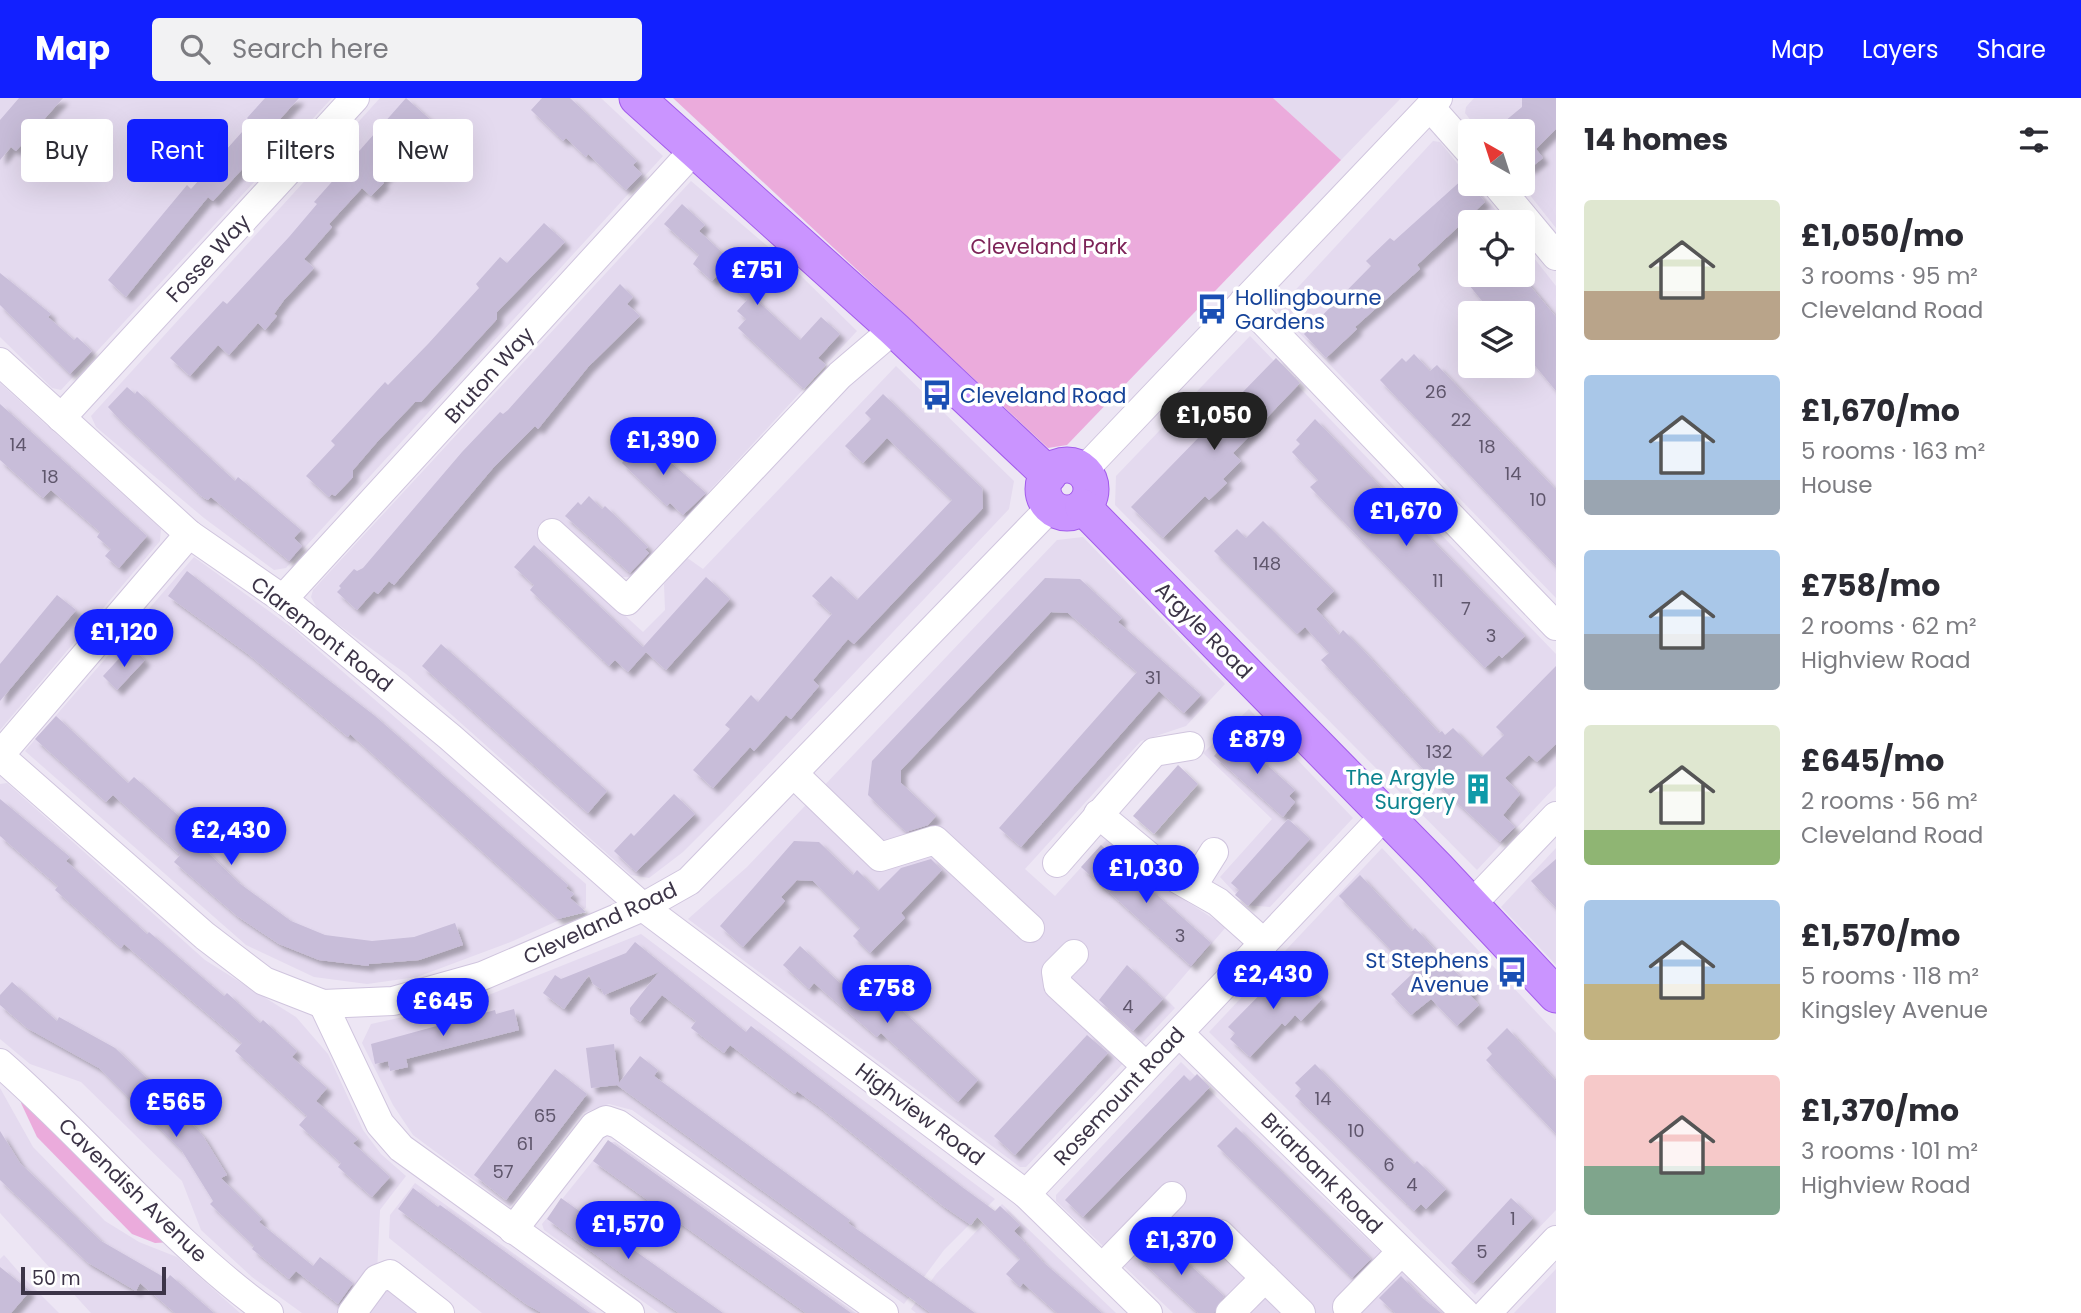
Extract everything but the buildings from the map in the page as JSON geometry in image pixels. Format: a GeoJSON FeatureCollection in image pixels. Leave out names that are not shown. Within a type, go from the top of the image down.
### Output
{"type":"FeatureCollection","features":[{"type":"Feature","properties":{"kind":"main road","name":"Argyle Road"},"geometry":{"type":"LineString","coordinates":[[637,98],[894,329],[1385,815],[1556,995]]}},
{"type":"Feature","properties":{"kind":"main road"},"geometry":{"type":"LineString","coordinates":[[1061,496],[1091,489],[1083,471]]}},
{"type":"Feature","properties":{"kind":"street","name":"Fosse Way"},"geometry":{"type":"LineString","coordinates":[[61,418],[355,98]]}},
{"type":"Feature","properties":{"kind":"street"},"geometry":{"type":"LineString","coordinates":[[1083,471],[1434,102],[1458,135]]}},
{"type":"Feature","properties":{"kind":"street","name":"Bruton Way"},"geometry":{"type":"LineString","coordinates":[[283,600],[694,150]]}},
{"type":"Feature","properties":{"kind":"street"},"geometry":{"type":"LineString","coordinates":[[1506,196],[1556,256]]}},
{"type":"Feature","properties":{"kind":"street"},"geometry":{"type":"LineString","coordinates":[[1244,301],[1556,626]]}},
{"type":"Feature","properties":{"kind":"street"},"geometry":{"type":"LineString","coordinates":[[552,533],[627,601],[840,375],[894,329]]}},
{"type":"Feature","properties":{"kind":"street","name":"Claremont Road"},"geometry":{"type":"LineString","coordinates":[[0,362],[189,534],[283,600],[450,737],[643,907]]}},
{"type":"Feature","properties":{"kind":"street","name":"Cleveland Road"},"geometry":{"type":"LineString","coordinates":[[0,755],[205,936],[264,981],[323,1004],[393,1001],[482,976],[643,907],[689,881],[1061,496]]}},
{"type":"Feature","properties":{"kind":"street"},"geometry":{"type":"LineString","coordinates":[[0,755],[189,534]]}},
{"type":"Feature","properties":{"kind":"street"},"geometry":{"type":"LineString","coordinates":[[1057,863],[1154,752],[1190,746]]}},
{"type":"Feature","properties":{"kind":"street"},"geometry":{"type":"LineString","coordinates":[[794,775],[880,857],[935,840],[1030,928]]}},
{"type":"Feature","properties":{"kind":"street"},"geometry":{"type":"LineString","coordinates":[[1098,814],[1174,877],[1218,902],[1264,943]]}},
{"type":"Feature","properties":{"kind":"street","name":"Rosemount Road"},"geometry":{"type":"LineString","coordinates":[[1026,1194],[1385,815]]}},
{"type":"Feature","properties":{"kind":"street"},"geometry":{"type":"LineString","coordinates":[[1472,904],[1556,816]]}},
{"type":"Feature","properties":{"kind":"street"},"geometry":{"type":"LineString","coordinates":[[1192,887],[1214,852]]}},
{"type":"Feature","properties":{"kind":"street","name":"Highview Road"},"geometry":{"type":"LineString","coordinates":[[643,907],[1026,1194],[1148,1313]]}},
{"type":"Feature","properties":{"kind":"street"},"geometry":{"type":"LineString","coordinates":[[1073,954],[1056,972],[1058,985],[1146,1066]]}},
{"type":"Feature","properties":{"kind":"street"},"geometry":{"type":"LineString","coordinates":[[323,1004],[380,1124],[422,1165],[630,1313]]}},
{"type":"Feature","properties":{"kind":"street","name":"Briarbank Road"},"geometry":{"type":"LineString","coordinates":[[1179,1032],[1465,1313]]}},
{"type":"Feature","properties":{"kind":"street","name":"Cavendish Avenue"},"geometry":{"type":"LineString","coordinates":[[0,1063],[189,1244],[243,1294],[269,1313]]}},
{"type":"Feature","properties":{"kind":"street"},"geometry":{"type":"LineString","coordinates":[[513,1230],[594,1126],[606,1120],[618,1124],[884,1313]]}},
{"type":"Feature","properties":{"kind":"street"},"geometry":{"type":"LineString","coordinates":[[1102,1268],[1172,1196]]}},
{"type":"Feature","properties":{"kind":"street"},"geometry":{"type":"LineString","coordinates":[[1220,1234],[1301,1313]]}},
{"type":"Feature","properties":{"kind":"street"},"geometry":{"type":"LineString","coordinates":[[1487,1313],[1556,1240]]}},
{"type":"Feature","properties":{"kind":"street"},"geometry":{"type":"LineString","coordinates":[[1347,1307],[1401,1252]]}},
{"type":"Feature","properties":{"kind":"street"},"geometry":{"type":"LineString","coordinates":[[352,1313],[377,1279],[390,1274],[440,1313]]}},
{"type":"Feature","properties":{"kind":"street"},"geometry":{"type":"LineString","coordinates":[[1230,1313],[1265,1278]]}},
{"type":"Feature","properties":{"kind":"shaded area"},"geometry":{"type":"Polygon","coordinates":[[[0,98],[332,98],[313,119],[242,119],[242,182],[254,182],[61,390],[52,388],[0,337],[0,98]]]}},
{"type":"Feature","properties":{"kind":"shaded area"},"geometry":{"type":"Polygon","coordinates":[[[380,98],[601,98],[663,156],[286,568],[274,570],[204,518],[96,427],[91,416],[304,182],[359,182],[359,121],[380,98]]]}},
{"type":"Feature","properties":{"kind":"shaded area"},"geometry":{"type":"Polygon","coordinates":[[[1273,98],[1401,98],[1341,160],[1273,98]]]}},
{"type":"Feature","properties":{"kind":"shaded area"},"geometry":{"type":"Polygon","coordinates":[[[1474,98],[1556,98],[1556,228],[1531,196],[1535,196],[1535,119],[1470,119],[1465,113],[1466,107],[1474,98]]]}},
{"type":"Feature","properties":{"kind":"shaded area"},"geometry":{"type":"Polygon","coordinates":[[[1433,141],[1440,142],[1458,164],[1458,196],[1484,196],[1495,210],[1458,210],[1458,287],[1535,287],[1535,259],[1556,286],[1556,598],[1277,310],[1433,141]]]}},
{"type":"Feature","properties":{"kind":"shaded area"},"geometry":{"type":"Polygon","coordinates":[[[691,181],[793,268],[857,331],[630,577],[619,577],[554,519],[538,536],[643,632],[665,610],[664,584],[686,557],[703,569],[896,366],[1014,481],[1009,509],[725,810],[683,852],[649,878],[631,875],[406,674],[318,610],[311,597],[313,590],[691,181]]]}},
{"type":"Feature","properties":{"kind":"shaded area"},"geometry":{"type":"Polygon","coordinates":[[[1250,336],[1556,654],[1556,786],[1477,870],[1115,505],[1116,476],[1250,336]]]}},
{"type":"Feature","properties":{"kind":"shaded area"},"geometry":{"type":"Polygon","coordinates":[[[0,383],[161,529],[160,541],[0,730],[0,383]]]}},
{"type":"Feature","properties":{"kind":"shaded area"},"geometry":{"type":"Polygon","coordinates":[[[1083,537],[1225,684],[1186,726],[1141,741],[1025,869],[1055,896],[1107,839],[1151,878],[1226,927],[1165,998],[1175,1008],[1026,1167],[1020,1167],[688,919],[747,867],[1057,540],[1083,537]]]}},
{"type":"Feature","properties":{"kind":"shaded area"},"geometry":{"type":"Polygon","coordinates":[[[194,557],[295,630],[586,884],[586,908],[513,941],[417,977],[367,984],[314,977],[246,945],[25,751],[194,557]]]}},
{"type":"Feature","properties":{"kind":"shaded area"},"geometry":{"type":"Polygon","coordinates":[[[1249,709],[1353,818],[1270,907],[1246,905],[1220,877],[1272,819],[1203,753],[1249,709]]]}},
{"type":"Feature","properties":{"kind":"shaded area"},"geometry":{"type":"Polygon","coordinates":[[[7,783],[205,960],[296,1017],[328,1054],[363,1130],[381,1154],[406,1176],[380,1210],[377,1273],[347,1313],[302,1313],[252,1277],[201,1230],[182,1181],[81,1082],[30,1064],[0,1039],[0,784],[7,783]]]}},
{"type":"Feature","properties":{"kind":"shaded area"},"geometry":{"type":"Polygon","coordinates":[[[1382,848],[1556,1033],[1556,1210],[1475,1295],[1209,1032],[1382,848]]]}},
{"type":"Feature","properties":{"kind":"shaded area"},"geometry":{"type":"Polygon","coordinates":[[[1556,848],[1556,965],[1501,907],[1556,848]]]}},
{"type":"Feature","properties":{"kind":"shaded area"},"geometry":{"type":"Polygon","coordinates":[[[641,934],[995,1199],[944,1250],[904,1304],[632,1110],[609,1104],[583,1113],[510,1207],[413,1135],[393,1105],[362,1043],[371,1024],[471,1002],[641,934]]]}},
{"type":"Feature","properties":{"kind":"shaded area"},"geometry":{"type":"Polygon","coordinates":[[[1181,1062],[1446,1313],[1173,1313],[1056,1201],[1056,1195],[1181,1062]]]}},
{"type":"Feature","properties":{"kind":"shaded area"},"geometry":{"type":"Polygon","coordinates":[[[0,1088],[33,1147],[105,1221],[139,1242],[177,1257],[240,1313],[91,1313],[0,1213],[0,1088]]]}},
{"type":"Feature","properties":{"kind":"shaded area"},"geometry":{"type":"Polygon","coordinates":[[[608,1142],[615,1142],[856,1313],[659,1313],[544,1230],[542,1224],[608,1142]]]}},
{"type":"Feature","properties":{"kind":"shaded area"},"geometry":{"type":"Polygon","coordinates":[[[415,1183],[597,1313],[482,1313],[389,1238],[390,1215],[415,1183]]]}},
{"type":"Feature","properties":{"kind":"shaded area"},"geometry":{"type":"Polygon","coordinates":[[[1002,1204],[1116,1313],[916,1313],[911,1309],[936,1274],[1002,1204]]]}},
{"type":"Feature","properties":{"kind":"shaded area"},"geometry":{"type":"Polygon","coordinates":[[[4,1255],[59,1313],[0,1313],[0,1259],[4,1255]]]}},
{"type":"Feature","properties":{"kind":"shaded area"},"geometry":{"type":"Polygon","coordinates":[[[1556,1269],[1556,1313],[1514,1313],[1556,1269]]]}},
{"type":"Feature","properties":{"kind":"shaded area"},"geometry":{"type":"Polygon","coordinates":[[[396,1289],[426,1313],[361,1313],[378,1290],[396,1289]]]}},
{"type":"Feature","properties":{"kind":"green space","name":"Cleveland Park"},"geometry":{"type":"Polygon","coordinates":[[[673,98],[1273,98],[1341,160],[1067,445],[1048,448],[673,98]]]}},
{"type":"Feature","properties":{"kind":"green space"},"geometry":{"type":"Polygon","coordinates":[[[23,1096],[172,1242],[155,1243],[132,1234],[37,1137],[21,1103],[23,1096]]]}},
{"type":"Feature","properties":{"kind":"place","name":"Hollingbourne Gardens"},"geometry":{"type":"Point","coordinates":[1212,309]}},
{"type":"Feature","properties":{"kind":"place","name":"Cleveland Road"},"geometry":{"type":"Point","coordinates":[937,395]}},
{"type":"Feature","properties":{"kind":"place","name":"The Argyle Surgery"},"geometry":{"type":"Point","coordinates":[1478,789]}},
{"type":"Feature","properties":{"kind":"place","name":"St Stephens Avenue"},"geometry":{"type":"Point","coordinates":[1512,972]}}]}
